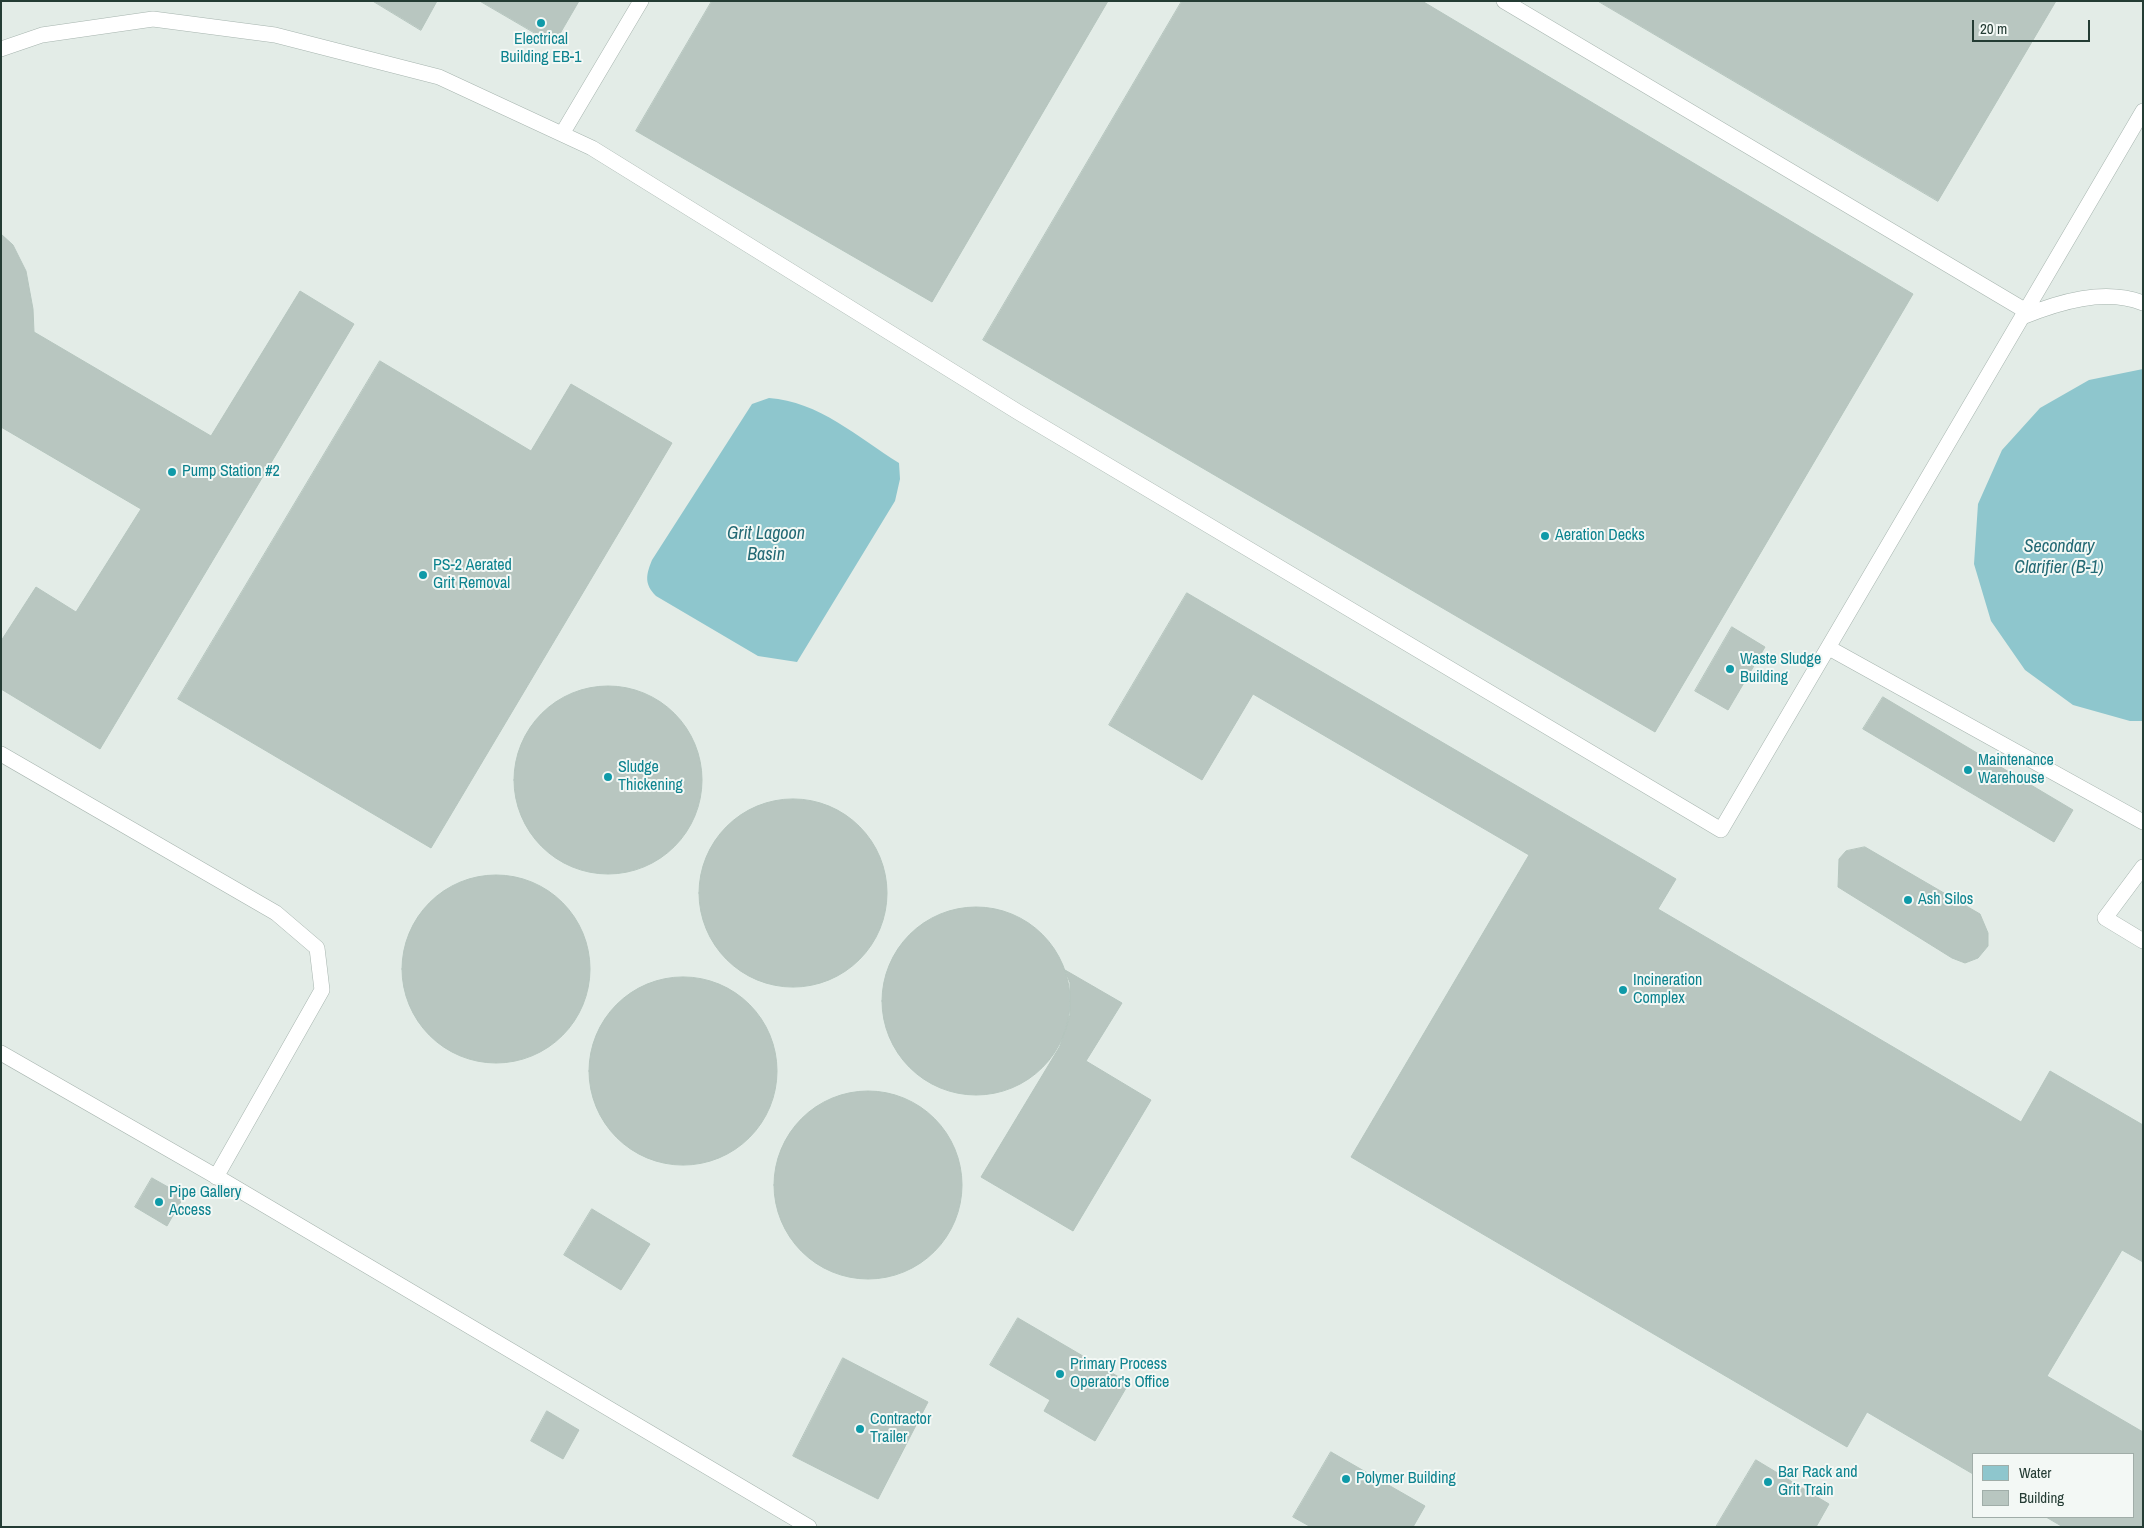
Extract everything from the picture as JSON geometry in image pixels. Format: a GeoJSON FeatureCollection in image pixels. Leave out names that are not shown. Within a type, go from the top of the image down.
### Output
{"type":"FeatureCollection","features":[{"type":"Feature","properties":{"kind":"lane"},"geometry":{"type":"LineString","coordinates":[[562,134],[642,1]]}},
{"type":"Feature","properties":{"kind":"lane"},"geometry":{"type":"LineString","coordinates":[[1504,1],[2024,314]]}},
{"type":"Feature","properties":{"kind":"lane"},"geometry":{"type":"LineString","coordinates":[[1,49],[42,36],[153,19],[275,36],[439,77],[592,148],[1018,412],[1722,830],[2143,111]]}},
{"type":"Feature","properties":{"kind":"lane"},"geometry":{"type":"LineString","coordinates":[[2024,314],[2053,304],[2089,297],[2132,298],[2143,303]]}},
{"type":"Feature","properties":{"kind":"lane"},"geometry":{"type":"LineString","coordinates":[[1830,648],[2143,822]]}},
{"type":"Feature","properties":{"kind":"lane"},"geometry":{"type":"LineString","coordinates":[[1,754],[276,913],[317,948],[322,990],[216,1177]]}},
{"type":"Feature","properties":{"kind":"lane"},"geometry":{"type":"LineString","coordinates":[[2143,867],[2105,918],[2143,941]]}},
{"type":"Feature","properties":{"kind":"lane"},"geometry":{"type":"LineString","coordinates":[[1,1053],[216,1177],[809,1527]]}},
{"type":"Feature","properties":{"kind":"water","name":"Secondary Clarifier (B-1)"},"geometry":{"type":"Polygon","coordinates":[[[2143,369],[2143,721],[2130,721],[2073,705],[2025,670],[1991,621],[1974,564],[1978,504],[2002,450],[2040,408],[2089,380],[2143,369]]]}},
{"type":"Feature","properties":{"kind":"water","name":"Grit Lagoon Basin"},"geometry":{"type":"Polygon","coordinates":[[[769,398],[787,401],[821,413],[899,463],[900,479],[895,501],[797,662],[758,656],[656,596],[649,587],[647,579],[652,560],[752,404],[769,398]]]}},
{"type":"Feature","properties":{"kind":"building"},"geometry":{"type":"Polygon","coordinates":[[[373,1],[437,1],[421,30],[373,1]]]}},
{"type":"Feature","properties":{"kind":"building","name":"Electrical Building EB-1"},"geometry":{"type":"Polygon","coordinates":[[[480,1],[579,1],[554,44],[480,1]]]}},
{"type":"Feature","properties":{"kind":"building"},"geometry":{"type":"Polygon","coordinates":[[[712,1],[1108,1],[932,302],[636,131],[712,1]]]}},
{"type":"Feature","properties":{"kind":"building","name":"Aeration Decks"},"geometry":{"type":"Polygon","coordinates":[[[1182,1],[1422,1],[1913,294],[1655,732],[983,340],[1182,1]]]}},
{"type":"Feature","properties":{"kind":"building"},"geometry":{"type":"Polygon","coordinates":[[[1598,1],[2056,1],[1938,201],[1598,1]]]}},
{"type":"Feature","properties":{"kind":"building","name":"Pump Station #2"},"geometry":{"type":"Polygon","coordinates":[[[1,234],[13,245],[26,271],[33,309],[34,332],[211,436],[300,291],[354,324],[100,749],[1,689],[1,641],[36,587],[76,612],[141,509],[1,427],[1,234]]]}},
{"type":"Feature","properties":{"kind":"building","name":"PS-2 Aerated Grit Removal"},"geometry":{"type":"Polygon","coordinates":[[[380,361],[531,451],[571,384],[672,443],[431,848],[178,699],[380,361]]]}},
{"type":"Feature","properties":{"kind":"building","name":"Incineration Complex"},"geometry":{"type":"Polygon","coordinates":[[[1187,593],[1676,879],[1658,909],[2021,1122],[2050,1071],[2143,1125],[2143,1262],[2122,1250],[2047,1376],[2143,1432],[2143,1527],[2063,1527],[2048,1518],[2134,1518],[2134,1453],[1972,1453],[1972,1473],[1867,1412],[1847,1447],[1351,1157],[1529,855],[1253,694],[1202,780],[1109,725],[1187,593]]]}},
{"type":"Feature","properties":{"kind":"building","name":"Waste Sludge Building"},"geometry":{"type":"Polygon","coordinates":[[[1732,627],[1765,647],[1728,710],[1695,691],[1732,627]]]}},
{"type":"Feature","properties":{"kind":"building","name":"Sludge Thickening"},"geometry":{"type":"Polygon","coordinates":[[[599,686],[617,686],[644,693],[675,713],[695,744],[702,771],[702,789],[695,816],[675,847],[644,867],[617,874],[599,874],[581,870],[564,863],[548,853],[535,840],[525,824],[518,807],[514,789],[514,771],[518,753],[525,736],[535,720],[548,707],[564,697],[581,690],[599,686]]]}},
{"type":"Feature","properties":{"kind":"building","name":"Maintenance Warehouse"},"geometry":{"type":"Polygon","coordinates":[[[1883,697],[2073,810],[2054,842],[1863,729],[1883,697]]]}},
{"type":"Feature","properties":{"kind":"building"},"geometry":{"type":"Polygon","coordinates":[[[784,799],[802,799],[829,806],[860,826],[880,857],[887,884],[887,902],[880,929],[860,960],[829,980],[802,987],[784,987],[766,983],[749,976],[733,966],[720,953],[710,937],[703,920],[699,902],[699,884],[703,866],[710,849],[720,833],[733,820],[749,810],[766,803],[784,799]]]}},
{"type":"Feature","properties":{"kind":"building","name":"Ash Silos"},"geometry":{"type":"Polygon","coordinates":[[[1865,847],[1980,914],[1988,933],[1988,946],[1978,958],[1965,963],[1952,958],[1838,887],[1839,859],[1846,851],[1865,847]]]}},
{"type":"Feature","properties":{"kind":"building"},"geometry":{"type":"Polygon","coordinates":[[[487,875],[505,875],[532,882],[563,902],[583,933],[590,960],[590,978],[583,1005],[563,1036],[532,1056],[505,1063],[487,1063],[469,1059],[452,1052],[436,1042],[423,1029],[413,1013],[406,996],[402,978],[402,960],[406,942],[413,925],[423,909],[436,896],[452,886],[469,879],[487,875]]]}},
{"type":"Feature","properties":{"kind":"building"},"geometry":{"type":"Polygon","coordinates":[[[967,907],[985,907],[1012,914],[1043,934],[1063,965],[1070,992],[1070,1010],[1063,1037],[1043,1068],[1012,1088],[985,1095],[967,1095],[949,1091],[932,1084],[916,1074],[903,1061],[893,1045],[886,1028],[882,1010],[882,992],[886,974],[893,957],[903,941],[916,928],[932,918],[949,911],[967,907]]]}},
{"type":"Feature","properties":{"kind":"building"},"geometry":{"type":"Polygon","coordinates":[[[1065,970],[1122,1003],[1086,1061],[1151,1100],[1073,1231],[981,1177],[1060,1046],[1070,1015],[1070,983],[1065,970]]]}},
{"type":"Feature","properties":{"kind":"building"},"geometry":{"type":"Polygon","coordinates":[[[674,977],[692,977],[719,984],[750,1004],[770,1035],[777,1062],[777,1080],[770,1107],[750,1138],[719,1158],[692,1165],[674,1165],[656,1161],[639,1154],[623,1144],[610,1131],[600,1115],[593,1098],[589,1080],[589,1062],[593,1044],[600,1027],[610,1011],[623,998],[639,988],[656,981],[674,977]]]}},
{"type":"Feature","properties":{"kind":"building"},"geometry":{"type":"Polygon","coordinates":[[[859,1091],[877,1091],[904,1098],[935,1118],[955,1149],[962,1176],[962,1194],[955,1221],[935,1252],[904,1272],[877,1279],[859,1279],[841,1275],[824,1268],[808,1258],[795,1245],[785,1229],[778,1212],[774,1194],[774,1176],[778,1158],[785,1141],[795,1125],[808,1112],[824,1102],[841,1095],[859,1091]]]}},
{"type":"Feature","properties":{"kind":"building","name":"Pipe Gallery Access"},"geometry":{"type":"Polygon","coordinates":[[[152,1178],[184,1196],[167,1226],[135,1207],[152,1178]]]}},
{"type":"Feature","properties":{"kind":"building"},"geometry":{"type":"Polygon","coordinates":[[[592,1209],[650,1244],[621,1290],[564,1255],[592,1209]]]}},
{"type":"Feature","properties":{"kind":"building","name":"Primary Process Operator's Office"},"geometry":{"type":"Polygon","coordinates":[[[1018,1318],[1129,1383],[1095,1441],[1044,1411],[1050,1400],[990,1365],[1018,1318]]]}},
{"type":"Feature","properties":{"kind":"building","name":"Contractor Trailer"},"geometry":{"type":"Polygon","coordinates":[[[843,1358],[928,1402],[878,1499],[793,1456],[843,1358]]]}},
{"type":"Feature","properties":{"kind":"building"},"geometry":{"type":"Polygon","coordinates":[[[547,1411],[579,1430],[563,1459],[531,1441],[547,1411]]]}},
{"type":"Feature","properties":{"kind":"building","name":"Polymer Building"},"geometry":{"type":"Polygon","coordinates":[[[1331,1452],[1425,1506],[1413,1527],[1311,1527],[1293,1517],[1331,1452]]]}},
{"type":"Feature","properties":{"kind":"building","name":"Bar Rack and Grit Train"},"geometry":{"type":"Polygon","coordinates":[[[1756,1460],[1829,1504],[1816,1527],[1716,1527],[1756,1460]]]}},
{"type":"Feature","properties":{"kind":"place","name":"Electrical Building EB-1"},"geometry":{"type":"Point","coordinates":[541,23]}},
{"type":"Feature","properties":{"kind":"place","name":"Pump Station #2"},"geometry":{"type":"Point","coordinates":[172,472]}},
{"type":"Feature","properties":{"kind":"place","name":"Aeration Decks"},"geometry":{"type":"Point","coordinates":[1545,536]}},
{"type":"Feature","properties":{"kind":"place","name":"PS-2 Aerated Grit Removal"},"geometry":{"type":"Point","coordinates":[423,575]}},
{"type":"Feature","properties":{"kind":"place","name":"Waste Sludge Building"},"geometry":{"type":"Point","coordinates":[1730,669]}},
{"type":"Feature","properties":{"kind":"place","name":"Maintenance Warehouse"},"geometry":{"type":"Point","coordinates":[1968,770]}},
{"type":"Feature","properties":{"kind":"place","name":"Sludge Thickening"},"geometry":{"type":"Point","coordinates":[608,777]}},
{"type":"Feature","properties":{"kind":"place","name":"Ash Silos"},"geometry":{"type":"Point","coordinates":[1908,900]}},
{"type":"Feature","properties":{"kind":"place","name":"Incineration Complex"},"geometry":{"type":"Point","coordinates":[1623,990]}},
{"type":"Feature","properties":{"kind":"place","name":"Pipe Gallery Access"},"geometry":{"type":"Point","coordinates":[159,1202]}},
{"type":"Feature","properties":{"kind":"place","name":"Primary Process Operator's Office"},"geometry":{"type":"Point","coordinates":[1060,1374]}},
{"type":"Feature","properties":{"kind":"place","name":"Contractor Trailer"},"geometry":{"type":"Point","coordinates":[860,1429]}},
{"type":"Feature","properties":{"kind":"place","name":"Polymer Building"},"geometry":{"type":"Point","coordinates":[1346,1479]}},
{"type":"Feature","properties":{"kind":"place","name":"Bar Rack and Grit Train"},"geometry":{"type":"Point","coordinates":[1768,1482]}}]}
